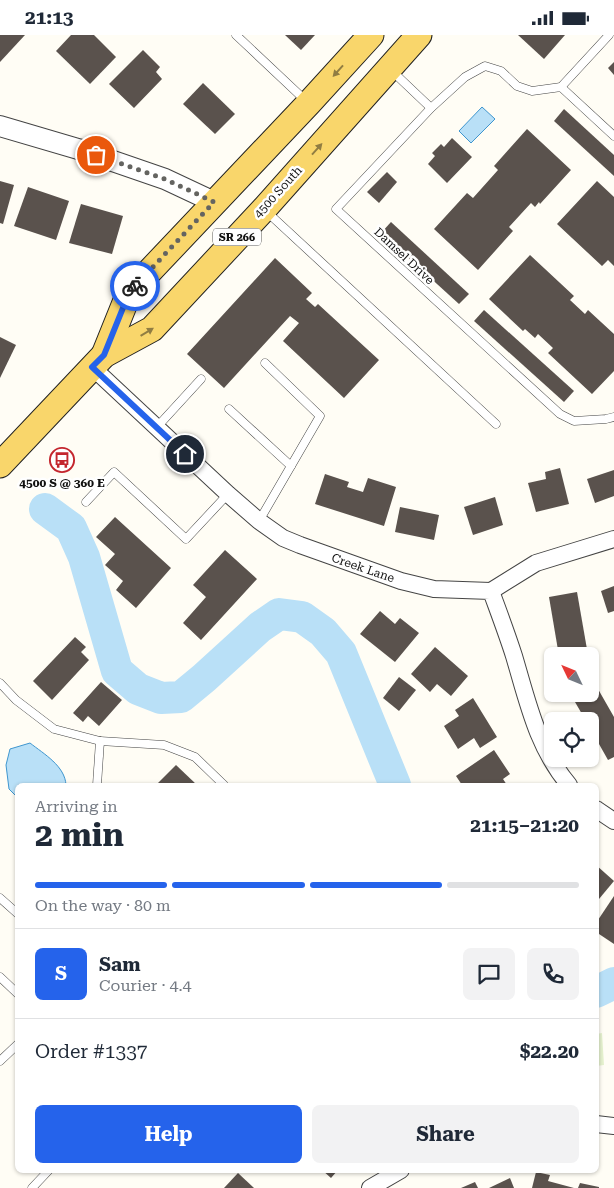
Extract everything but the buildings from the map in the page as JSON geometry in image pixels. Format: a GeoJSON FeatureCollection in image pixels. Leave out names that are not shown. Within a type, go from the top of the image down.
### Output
{"type":"FeatureCollection","features":[{"type":"Feature","properties":{"kind":"main road","name":"4500 South"},"geometry":{"type":"LineString","coordinates":[[98,361],[129,293],[371,35]]}},
{"type":"Feature","properties":{"kind":"main road","name":"4500 South"},"geometry":{"type":"LineString","coordinates":[[4,454],[98,361],[152,329],[264,209],[419,35]]}},
{"type":"Feature","properties":{"kind":"street"},"geometry":{"type":"LineString","coordinates":[[0,126],[78,149],[165,179],[214,202]]}},
{"type":"Feature","properties":{"kind":"street","name":"Creek Lane"},"geometry":{"type":"LineString","coordinates":[[98,361],[156,427],[228,494],[259,521],[283,538],[401,581],[434,589],[491,591]]}},
{"type":"Feature","properties":{"kind":"street"},"geometry":{"type":"LineString","coordinates":[[568,783],[558,771],[537,734],[511,648],[491,591],[536,563],[614,539]]}},
{"type":"Feature","properties":{"kind":"street"},"geometry":{"type":"LineString","coordinates":[[599,811],[614,821]]}},
{"type":"Feature","properties":{"kind":"street"},"geometry":{"type":"LineString","coordinates":[[599,1124],[614,1126]]}},
{"type":"Feature","properties":{"kind":"street"},"geometry":{"type":"LineString","coordinates":[[370,1188],[396,1173]]}},
{"type":"Feature","properties":{"kind":"lane"},"geometry":{"type":"LineString","coordinates":[[236,35],[309,103]]}},
{"type":"Feature","properties":{"kind":"lane"},"geometry":{"type":"LineString","coordinates":[[389,68],[431,108],[465,77],[485,66],[501,71],[517,86],[532,91],[561,87],[609,35]]}},
{"type":"Feature","properties":{"kind":"lane"},"geometry":{"type":"LineString","coordinates":[[561,87],[614,136]]}},
{"type":"Feature","properties":{"kind":"lane","name":"Damsel Drive"},"geometry":{"type":"LineString","coordinates":[[431,108],[336,209],[560,414],[574,421],[614,417]]}},
{"type":"Feature","properties":{"kind":"lane"},"geometry":{"type":"LineString","coordinates":[[264,209],[496,424]]}},
{"type":"Feature","properties":{"kind":"lane"},"geometry":{"type":"LineString","coordinates":[[259,521],[320,415],[265,363]]}},
{"type":"Feature","properties":{"kind":"lane"},"geometry":{"type":"LineString","coordinates":[[156,427],[201,379]]}},
{"type":"Feature","properties":{"kind":"lane"},"geometry":{"type":"LineString","coordinates":[[229,409],[290,466]]}},
{"type":"Feature","properties":{"kind":"lane"},"geometry":{"type":"LineString","coordinates":[[86,502],[114,472],[186,539],[228,494]]}},
{"type":"Feature","properties":{"kind":"lane"},"geometry":{"type":"LineString","coordinates":[[0,683],[16,700],[54,729],[100,741],[164,745],[195,757],[222,783]]}},
{"type":"Feature","properties":{"kind":"lane"},"geometry":{"type":"LineString","coordinates":[[97,783],[100,741]]}},
{"type":"Feature","properties":{"kind":"lane"},"geometry":{"type":"LineString","coordinates":[[0,898],[15,910]]}},
{"type":"Feature","properties":{"kind":"lane"},"geometry":{"type":"LineString","coordinates":[[0,977],[15,991]]}},
{"type":"Feature","properties":{"kind":"lane"},"geometry":{"type":"LineString","coordinates":[[0,1061],[15,1047]]}},
{"type":"Feature","properties":{"kind":"lane"},"geometry":{"type":"LineString","coordinates":[[32,1188],[46,1173]]}},
{"type":"Feature","properties":{"kind":"green space"},"geometry":{"type":"Polygon","coordinates":[[[602,1033],[604,1065],[599,1066],[599,1034],[602,1033]]]}},
{"type":"Feature","properties":{"kind":"water"},"geometry":{"type":"Polygon","coordinates":[[[482,107],[495,119],[471,143],[459,131],[482,107]]]}},
{"type":"Feature","properties":{"kind":"water"},"geometry":{"type":"Polygon","coordinates":[[[30,743],[58,766],[66,783],[15,783],[15,795],[9,789],[6,765],[10,749],[30,743]]]}},
{"type":"Feature","properties":{"kind":"waterway"},"geometry":{"type":"LineString","coordinates":[[45,509],[71,528],[84,557],[117,671],[138,689],[161,698],[181,697],[260,627],[279,614],[302,617],[323,632],[341,653],[394,783]]}},
{"type":"Feature","properties":{"kind":"waterway"},"geometry":{"type":"LineString","coordinates":[[599,990],[614,983]]}},
{"type":"Feature","properties":{"kind":"way so far"},"geometry":{"type":"LineString","coordinates":[[96,155],[165,179],[214,202],[135,286]]}},
{"type":"Feature","properties":{"kind":"place","name":"4500 S @ 360 E"},"geometry":{"type":"Point","coordinates":[62,460]}},
{"type":"Feature","properties":{"kind":"route"},"geometry":{"type":"LineString","coordinates":[[135,286],[129,293],[104,355],[92,367],[185,454]]}}]}
